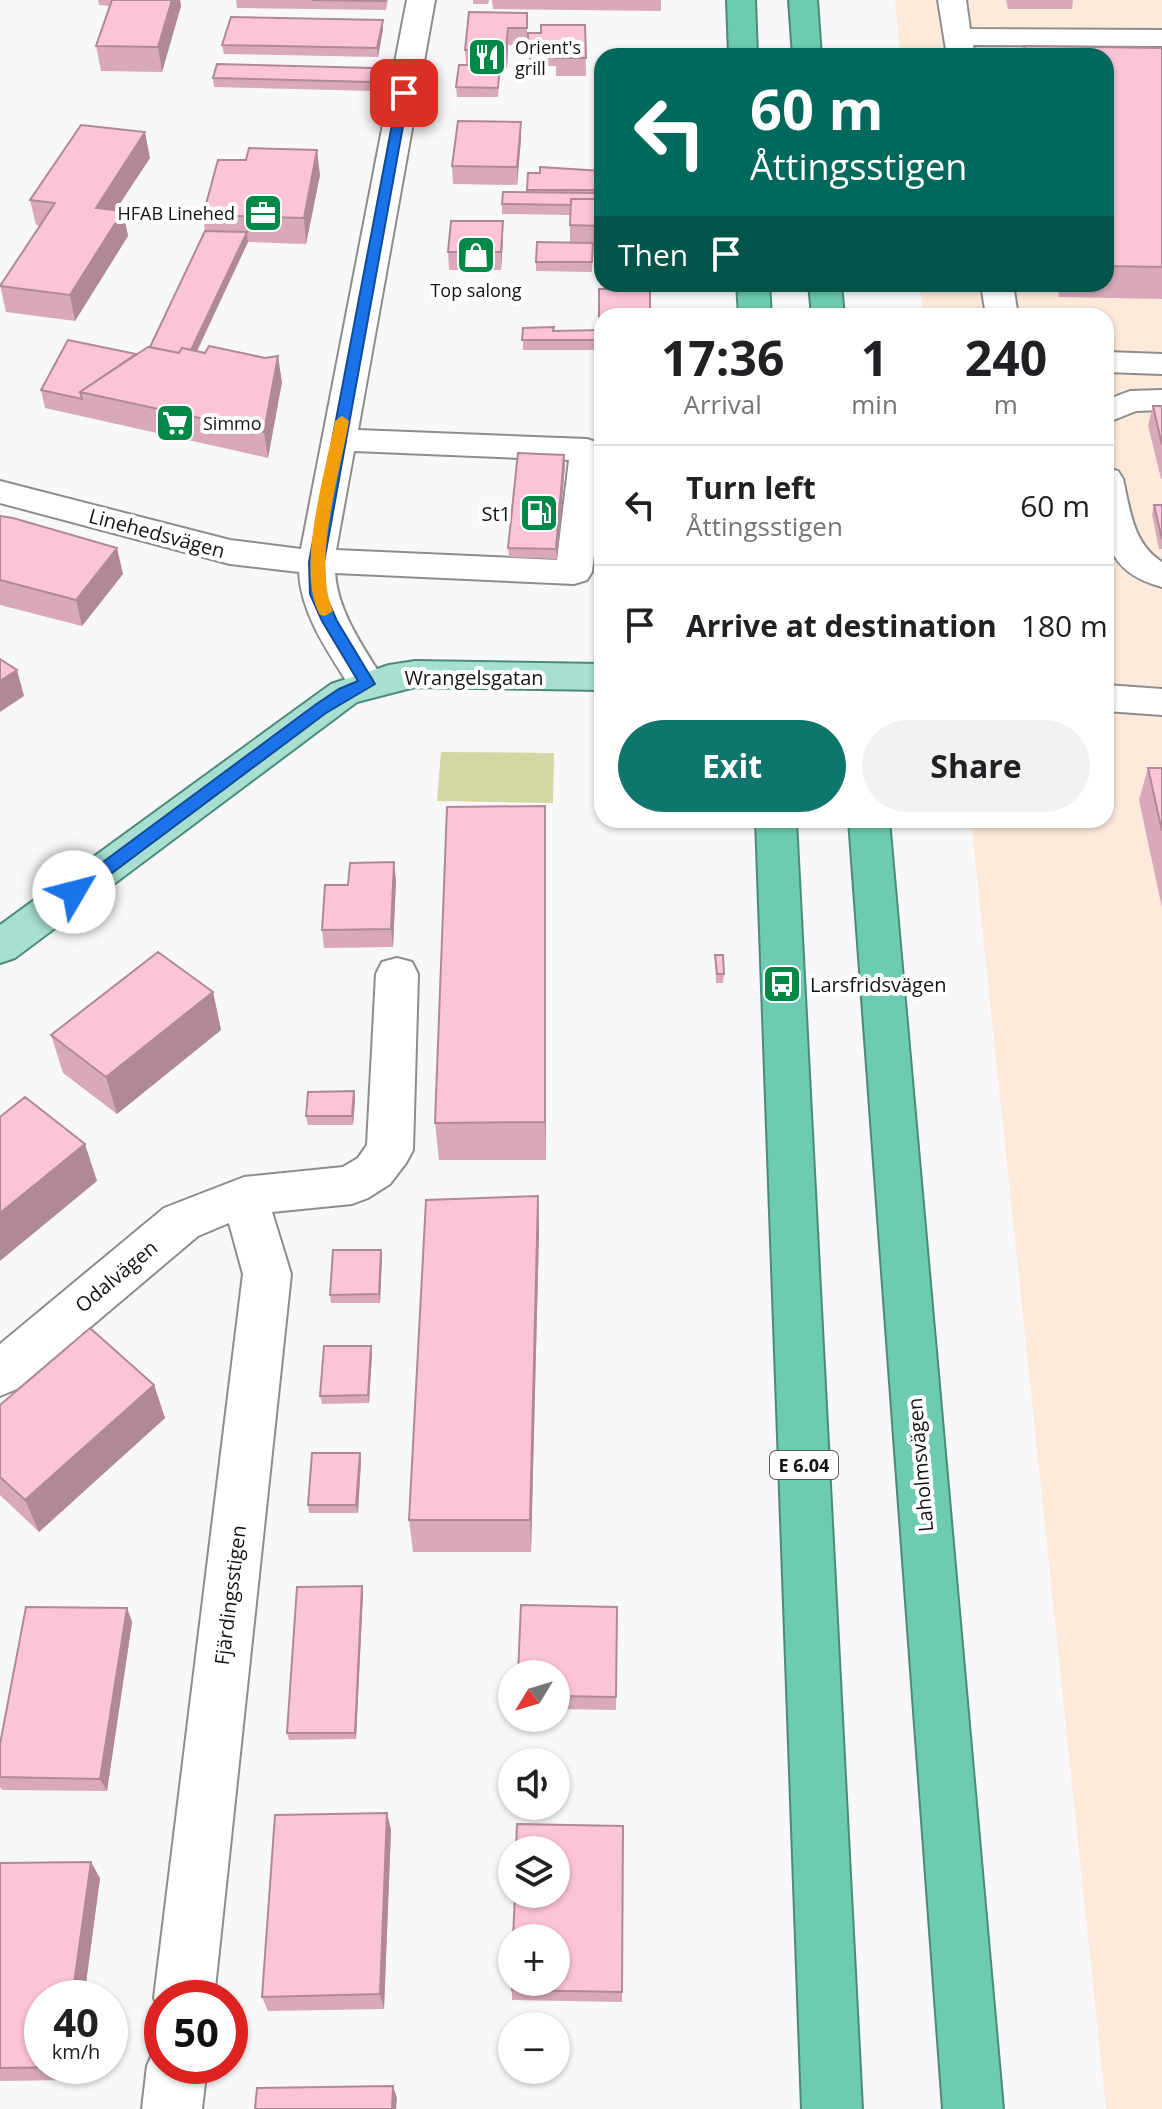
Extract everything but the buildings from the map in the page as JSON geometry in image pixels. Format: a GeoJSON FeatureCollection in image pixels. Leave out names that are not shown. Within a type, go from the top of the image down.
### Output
{"type":"FeatureCollection","features":[{"type":"Feature","properties":{"kind":"highway"},"geometry":{"type":"LineString","coordinates":[[741,0],[743,48]]}},
{"type":"Feature","properties":{"kind":"highway"},"geometry":{"type":"LineString","coordinates":[[803,0],[806,48]]}},
{"type":"Feature","properties":{"kind":"highway","name":"E 6.04"},"geometry":{"type":"LineString","coordinates":[[776,828],[832,2109]]}},
{"type":"Feature","properties":{"kind":"highway","name":"Laholmsvägen"},"geometry":{"type":"LineString","coordinates":[[870,828],[973,2109]]}},
{"type":"Feature","properties":{"kind":"main road","name":"Wrangelsgatan"},"geometry":{"type":"LineString","coordinates":[[0,947],[344,693],[367,684],[415,674],[594,677]]}},
{"type":"Feature","properties":{"kind":"street"},"geometry":{"type":"LineString","coordinates":[[367,684],[318,594],[316,562],[421,0]]}},
{"type":"Feature","properties":{"kind":"street"},"geometry":{"type":"LineString","coordinates":[[952,0],[960,46],[1162,38]]}},
{"type":"Feature","properties":{"kind":"street"},"geometry":{"type":"LineString","coordinates":[[1114,362],[1162,364]]}},
{"type":"Feature","properties":{"kind":"street"},"geometry":{"type":"LineString","coordinates":[[1114,409],[1130,401],[1162,400]]}},
{"type":"Feature","properties":{"kind":"street","name":"Linehedsvägen"},"geometry":{"type":"LineString","coordinates":[[0,492],[230,552],[269,559],[574,572],[587,450],[338,440]]}},
{"type":"Feature","properties":{"kind":"street"},"geometry":{"type":"LineString","coordinates":[[1114,512],[1122,544],[1147,571],[1162,575]]}},
{"type":"Feature","properties":{"kind":"street"},"geometry":{"type":"LineString","coordinates":[[1114,699],[1162,702]]}},
{"type":"Feature","properties":{"kind":"street","name":"Odalvägen"},"geometry":{"type":"LineString","coordinates":[[0,1374],[181,1222],[244,1196],[352,1185],[374,1171],[390,1150],[397,974]]}},
{"type":"Feature","properties":{"kind":"street","name":"Fjärdingsstigen"},"geometry":{"type":"LineString","coordinates":[[186,1980],[267,1274],[244,1196]]}},
{"type":"Feature","properties":{"kind":"street"},"geometry":{"type":"LineString","coordinates":[[172,2109],[175,2084]]}},
{"type":"Feature","properties":{"kind":"shaded area"},"geometry":{"type":"Polygon","coordinates":[[[895,0],[1162,0],[1162,2109],[1106,2109],[972,828],[1114,828],[1114,308],[922,308],[921,292],[1114,292],[1114,48],[899,48],[895,0]]]}},
{"type":"Feature","properties":{"kind":"green space"},"geometry":{"type":"Polygon","coordinates":[[[441,752],[554,753],[553,803],[437,801],[441,752]]]}},
{"type":"Feature","properties":{"kind":"slow traffic"},"geometry":{"type":"LineString","coordinates":[[325,611],[318,594],[316,562],[342,421]]}},
{"type":"Feature","properties":{"kind":"place","name":"Orient's grill"},"geometry":{"type":"Point","coordinates":[487,57]}},
{"type":"Feature","properties":{"kind":"place","name":"HFAB Linehed"},"geometry":{"type":"Point","coordinates":[263,213]}},
{"type":"Feature","properties":{"kind":"place","name":"Top salong"},"geometry":{"type":"Point","coordinates":[476,255]}},
{"type":"Feature","properties":{"kind":"place","name":"Simmo"},"geometry":{"type":"Point","coordinates":[175,423]}},
{"type":"Feature","properties":{"kind":"place","name":"St1"},"geometry":{"type":"Point","coordinates":[539,513]}},
{"type":"Feature","properties":{"kind":"place","name":"Larsfridsvägen"},"geometry":{"type":"Point","coordinates":[782,984]}},
{"type":"Feature","properties":{"kind":"route"},"geometry":{"type":"LineString","coordinates":[[74,892],[320,709],[344,693],[367,684],[318,594],[316,562],[404,93]]}}]}
